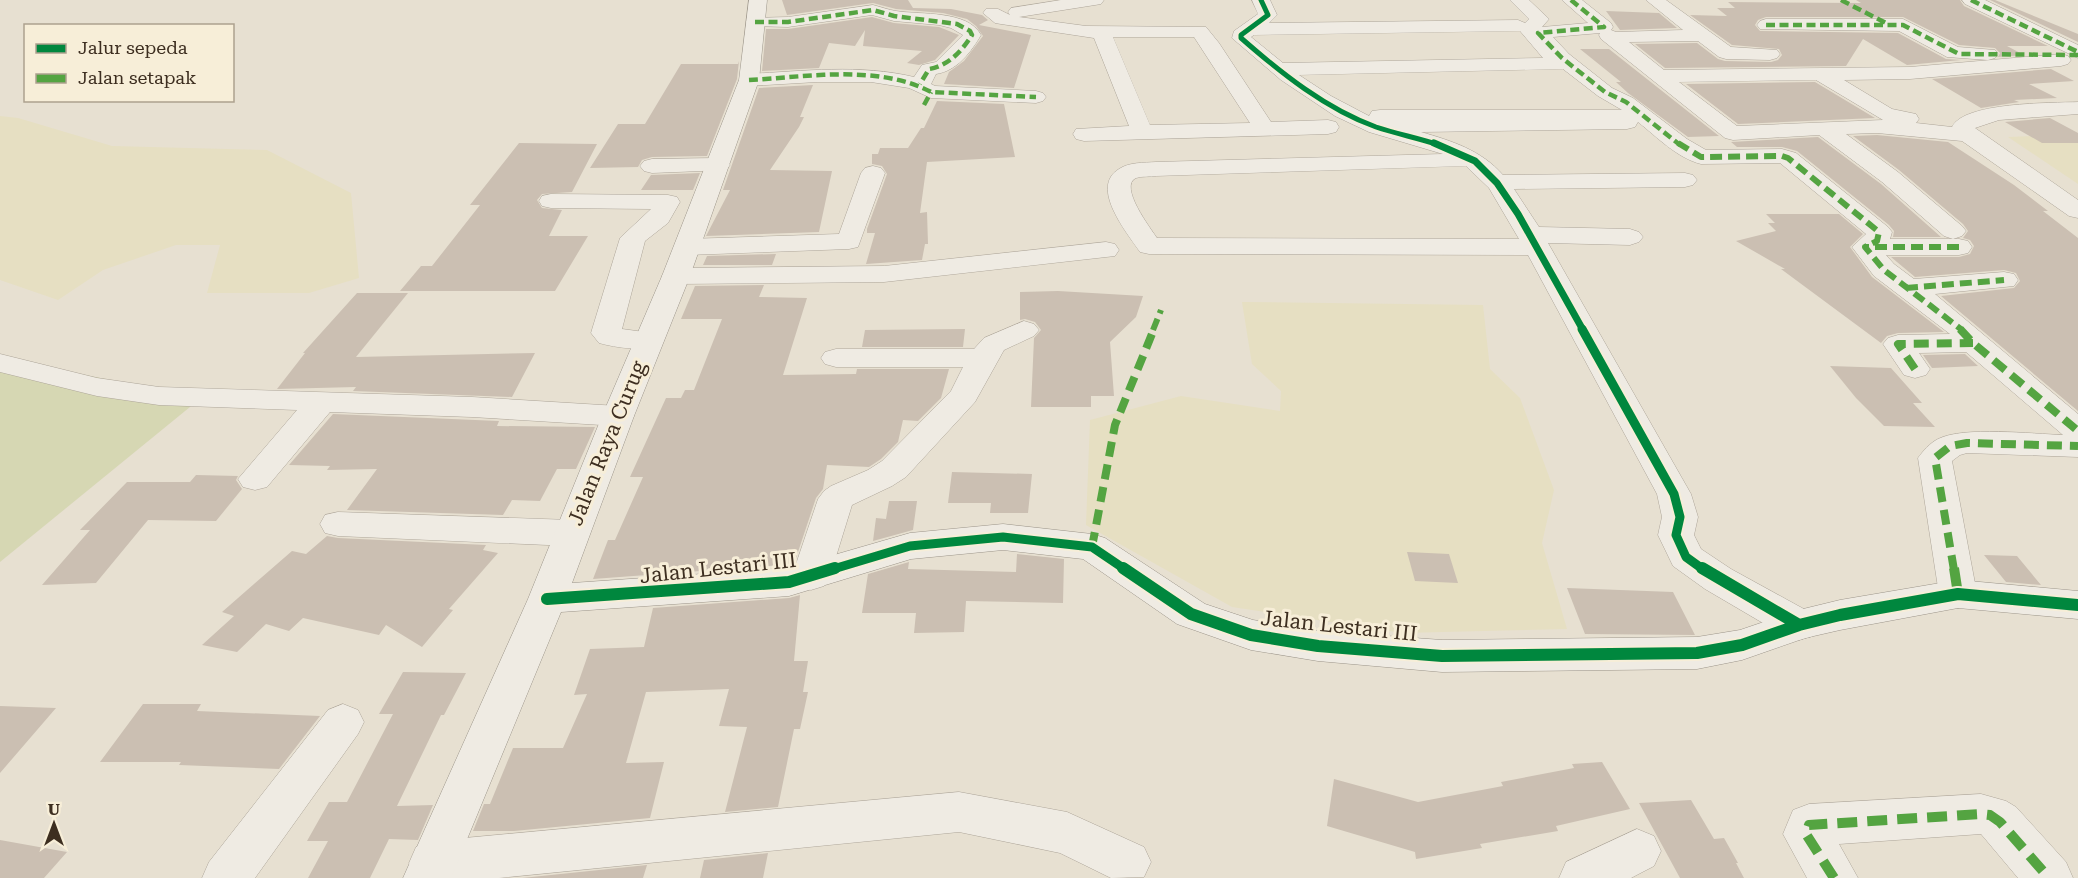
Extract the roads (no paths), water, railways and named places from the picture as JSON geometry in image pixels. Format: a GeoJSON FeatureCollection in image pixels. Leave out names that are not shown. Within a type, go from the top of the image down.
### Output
{"type":"FeatureCollection","features":[{"type":"Feature","properties":{"kind":"street"},"geometry":{"type":"LineString","coordinates":[[974,0],[1001,19],[1095,0]]}},
{"type":"Feature","properties":{"kind":"street"},"geometry":{"type":"LineString","coordinates":[[1261,0],[1268,15],[1241,35],[1241,38],[1309,90],[1340,121],[1376,126],[1421,139],[1474,160],[1497,182],[1674,495],[1680,517],[1676,535],[1686,557],[1718,579],[1799,625]]}},
{"type":"Feature","properties":{"kind":"street"},"geometry":{"type":"LineString","coordinates":[[1571,0],[1604,27],[1538,33],[1562,58],[1605,92],[1626,102],[1679,144],[1701,157],[1788,158],[1879,232],[1877,241],[1865,247]]}},
{"type":"Feature","properties":{"kind":"street"},"geometry":{"type":"LineString","coordinates":[[1655,0],[1729,54],[1788,54]]}},
{"type":"Feature","properties":{"kind":"street"},"geometry":{"type":"LineString","coordinates":[[1841,0],[1889,25]]}},
{"type":"Feature","properties":{"kind":"street"},"geometry":{"type":"LineString","coordinates":[[1971,0],[2072,56]]}},
{"type":"Feature","properties":{"kind":"street"},"geometry":{"type":"LineString","coordinates":[[1281,69],[1558,64],[1528,30],[1540,19],[1512,2]]}},
{"type":"Feature","properties":{"kind":"street"},"geometry":{"type":"LineString","coordinates":[[756,11],[788,22],[873,10],[894,16],[936,19],[968,28],[972,35],[965,46],[942,67],[929,69],[925,94]]}},
{"type":"Feature","properties":{"kind":"street","name":"Jalan Raya Curug"},"geometry":{"type":"LineString","coordinates":[[430,871],[548,599],[571,533],[718,165],[749,80],[756,11]]}},
{"type":"Feature","properties":{"kind":"street"},"geometry":{"type":"LineString","coordinates":[[1016,17],[1101,32],[1199,31],[1212,46],[1265,129]]}},
{"type":"Feature","properties":{"kind":"street"},"geometry":{"type":"LineString","coordinates":[[1766,25],[1908,26],[1959,54],[2072,56]]}},
{"type":"Feature","properties":{"kind":"street"},"geometry":{"type":"LineString","coordinates":[[1250,29],[1518,26]]}},
{"type":"Feature","properties":{"kind":"street"},"geometry":{"type":"LineString","coordinates":[[1101,32],[1142,132]]}},
{"type":"Feature","properties":{"kind":"street"},"geometry":{"type":"LineString","coordinates":[[1701,35],[1613,36],[1659,76],[1733,133],[1856,126],[1966,131]]}},
{"type":"Feature","properties":{"kind":"street"},"geometry":{"type":"LineString","coordinates":[[1659,76],[1910,73],[2072,56]]}},
{"type":"Feature","properties":{"kind":"street"},"geometry":{"type":"LineString","coordinates":[[1822,75],[1885,114],[1902,128]]}},
{"type":"Feature","properties":{"kind":"street"},"geometry":{"type":"LineString","coordinates":[[749,80],[833,77],[904,79],[925,94],[1036,97]]}},
{"type":"Feature","properties":{"kind":"street"},"geometry":{"type":"LineString","coordinates":[[1966,131],[1966,123],[1986,116],[2078,108]]}},
{"type":"Feature","properties":{"kind":"street"},"geometry":{"type":"LineString","coordinates":[[1084,134],[1265,129],[1340,121],[1606,114],[1622,116],[1627,122],[1376,126]]}},
{"type":"Feature","properties":{"kind":"street"},"geometry":{"type":"LineString","coordinates":[[1710,116],[1885,114],[1966,131],[2078,211]]}},
{"type":"Feature","properties":{"kind":"street"},"geometry":{"type":"LineString","coordinates":[[1824,129],[1890,177],[1956,239],[1865,247]]}},
{"type":"Feature","properties":{"kind":"street"},"geometry":{"type":"LineString","coordinates":[[1474,160],[1156,169],[1127,173],[1120,181],[1118,193],[1149,246],[1532,241],[1630,237]]}},
{"type":"Feature","properties":{"kind":"street"},"geometry":{"type":"LineString","coordinates":[[652,166],[718,165]]}},
{"type":"Feature","properties":{"kind":"street"},"geometry":{"type":"LineString","coordinates":[[681,262],[849,241],[873,173]]}},
{"type":"Feature","properties":{"kind":"street"},"geometry":{"type":"LineString","coordinates":[[1497,182],[1685,180]]}},
{"type":"Feature","properties":{"kind":"street"},"geometry":{"type":"LineString","coordinates":[[551,201],[668,202],[659,218],[633,238],[606,333],[609,337],[648,340]]}},
{"type":"Feature","properties":{"kind":"street"},"geometry":{"type":"LineString","coordinates":[[1865,247],[1884,270],[1944,315],[1973,343],[2078,431]]}},
{"type":"Feature","properties":{"kind":"street"},"geometry":{"type":"LineString","coordinates":[[681,262],[884,274],[1106,250]]}},
{"type":"Feature","properties":{"kind":"street"},"geometry":{"type":"LineString","coordinates":[[1906,288],[2004,280]]}},
{"type":"Feature","properties":{"kind":"street"},"geometry":{"type":"LineString","coordinates":[[811,576],[837,499],[845,493],[884,477],[894,469],[964,394],[982,358],[994,344],[1024,330]]}},
{"type":"Feature","properties":{"kind":"street"},"geometry":{"type":"LineString","coordinates":[[1915,369],[1898,344],[1973,343]]}},
{"type":"Feature","properties":{"kind":"street"},"geometry":{"type":"LineString","coordinates":[[836,358],[982,358]]}},
{"type":"Feature","properties":{"kind":"street"},"geometry":{"type":"LineString","coordinates":[[0,363],[97,387],[159,396],[322,401],[618,416]]}},
{"type":"Feature","properties":{"kind":"street"},"geometry":{"type":"LineString","coordinates":[[255,479],[322,401]]}},
{"type":"Feature","properties":{"kind":"street"},"geometry":{"type":"LineString","coordinates":[[1958,594],[1935,458],[1950,446],[1967,443],[2078,446]]}},
{"type":"Feature","properties":{"kind":"street"},"geometry":{"type":"LineString","coordinates":[[338,524],[571,533]]}},
{"type":"Feature","properties":{"kind":"street","name":"Jalan Lestari III"},"geometry":{"type":"LineString","coordinates":[[548,599],[789,582],[910,546],[1003,537],[1092,547],[1191,614],[1251,635],[1318,646],[1442,656],[1697,653],[1742,645],[1799,625],[1891,605],[1958,594],[2078,604]]}},
{"type":"Feature","properties":{"kind":"street"},"geometry":{"type":"LineString","coordinates":[[226,878],[343,722]]}},
{"type":"Feature","properties":{"kind":"street"},"geometry":{"type":"LineString","coordinates":[[430,871],[746,831],[959,812],[1067,833],[1127,862]]}},
{"type":"Feature","properties":{"kind":"street"},"geometry":{"type":"LineString","coordinates":[[1834,878],[1806,834],[1809,825],[1981,814],[2000,822],[2049,878]]}},
{"type":"Feature","properties":{"kind":"street"},"geometry":{"type":"LineString","coordinates":[[1583,878],[1637,851]]}}]}
